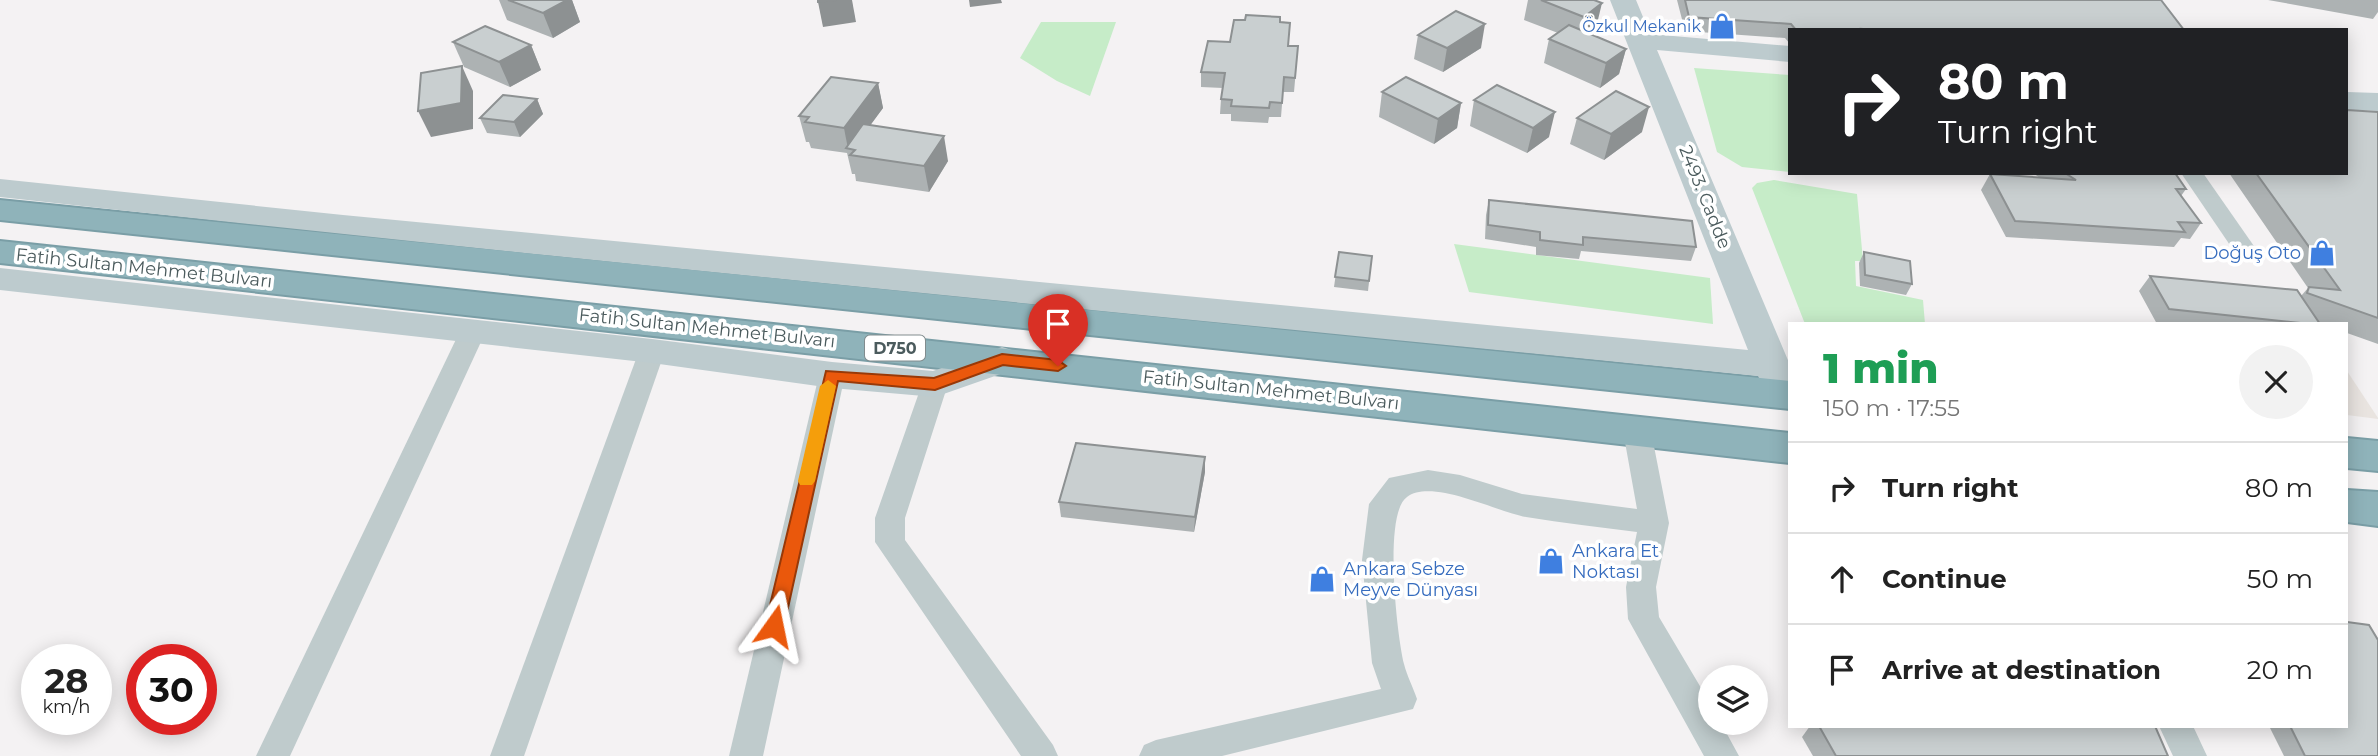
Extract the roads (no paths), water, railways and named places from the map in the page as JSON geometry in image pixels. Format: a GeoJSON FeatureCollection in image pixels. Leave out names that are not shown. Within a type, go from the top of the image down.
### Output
{"type":"FeatureCollection","features":[{"type":"Feature","properties":{"kind":"highway"},"geometry":{"type":"LineString","coordinates":[[0,210],[1782,385]]}},
{"type":"Feature","properties":{"kind":"highway","name":"Fatih Sultan Mehmet Bulvarı"},"geometry":{"type":"LineString","coordinates":[[0,252],[1788,448]]}},
{"type":"Feature","properties":{"kind":"highway"},"geometry":{"type":"LineString","coordinates":[[2348,453],[2378,456]]}},
{"type":"Feature","properties":{"kind":"highway"},"geometry":{"type":"LineString","coordinates":[[2348,506],[2378,509]]}},
{"type":"Feature","properties":{"kind":"street","name":"2493. Cadde"},"geometry":{"type":"LineString","coordinates":[[1623,0],[1782,385]]}},
{"type":"Feature","properties":{"kind":"street"},"geometry":{"type":"LineString","coordinates":[[1642,41],[1788,54]]}},
{"type":"Feature","properties":{"kind":"street"},"geometry":{"type":"LineString","coordinates":[[2348,101],[2378,102]]}},
{"type":"Feature","properties":{"kind":"street"},"geometry":{"type":"LineString","coordinates":[[2193,175],[2244,249]]}},
{"type":"Feature","properties":{"kind":"street"},"geometry":{"type":"LineString","coordinates":[[0,188],[343,225],[612,249],[1782,385]]}},
{"type":"Feature","properties":{"kind":"street"},"geometry":{"type":"LineString","coordinates":[[0,279],[652,351],[832,375],[935,384],[1002,360]]}},
{"type":"Feature","properties":{"kind":"street"},"geometry":{"type":"LineString","coordinates":[[273,756],[473,331]]}},
{"type":"Feature","properties":{"kind":"street"},"geometry":{"type":"LineString","coordinates":[[507,756],[652,351]]}},
{"type":"Feature","properties":{"kind":"street"},"geometry":{"type":"LineString","coordinates":[[746,756],[832,375]]}},
{"type":"Feature","properties":{"kind":"street"},"geometry":{"type":"LineString","coordinates":[[935,384],[890,518],[890,542],[1041,756]]}},
{"type":"Feature","properties":{"kind":"street"},"geometry":{"type":"LineString","coordinates":[[1637,431],[1654,523],[1642,587],[1644,619],[1722,756]]}},
{"type":"Feature","properties":{"kind":"street"},"geometry":{"type":"LineString","coordinates":[[1156,756],[1402,699],[1388,663],[1377,561],[1383,504],[1399,486],[1428,481],[1460,486],[1522,505],[1654,523]]}},
{"type":"Feature","properties":{"kind":"street"},"geometry":{"type":"LineString","coordinates":[[2177,728],[2190,756]]}},
{"type":"Feature","properties":{"kind":"place","name":"Özkul Mekanik"},"geometry":{"type":"Point","coordinates":[1722,26]}},
{"type":"Feature","properties":{"kind":"place","name":"Doğuş Oto"},"geometry":{"type":"Point","coordinates":[2322,253]}},
{"type":"Feature","properties":{"kind":"place","name":"Ankara Et Noktası"},"geometry":{"type":"Point","coordinates":[1551,561]}},
{"type":"Feature","properties":{"kind":"place","name":"Ankara Sebze Meyve Dünyası"},"geometry":{"type":"Point","coordinates":[1322,579]}}]}
